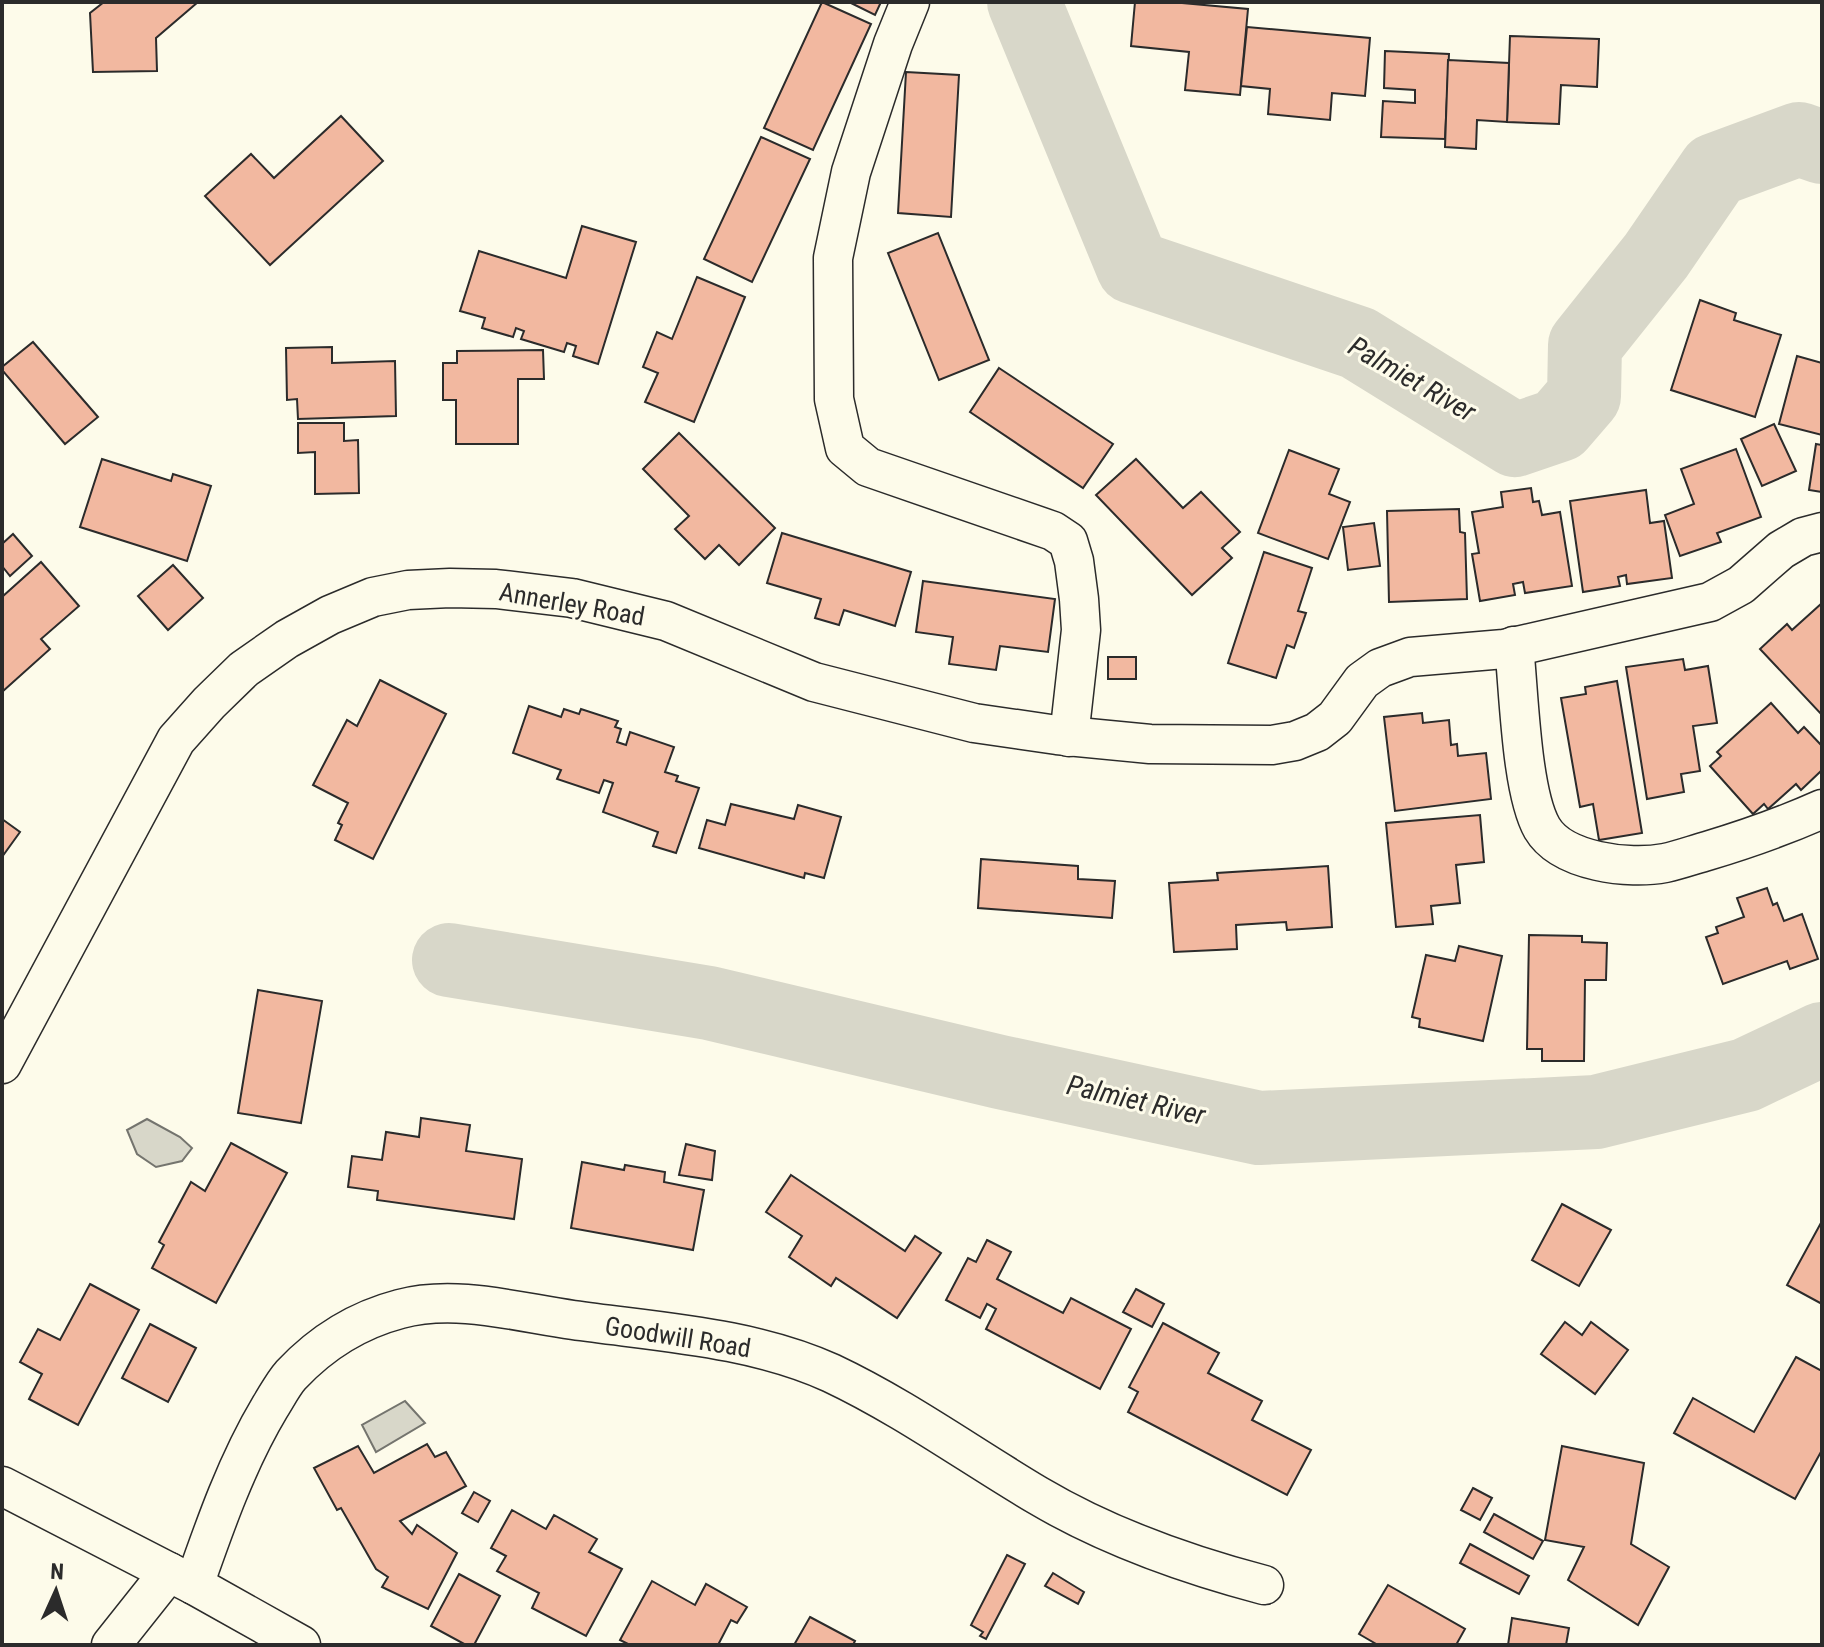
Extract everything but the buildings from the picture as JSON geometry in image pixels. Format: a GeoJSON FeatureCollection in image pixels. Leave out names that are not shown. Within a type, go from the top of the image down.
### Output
{"type":"FeatureCollection","features":[{"type":"Feature","properties":{"kind":"street"},"geometry":{"type":"LineString","coordinates":[[910,2],[851,172],[835,240],[834,399],[845,448],[868,467],[1053,531],[1068,541],[1074,561],[1081,630],[1069,737]]}},
{"type":"Feature","properties":{"kind":"street","name":"Annerley Road"},"geometry":{"type":"LineString","coordinates":[[2,1064],[176,740],[244,669],[287,639],[330,615],[373,597],[408,590],[450,588],[496,589],[572,598],[666,621],[814,682],[974,723],[1069,737],[1150,744],[1272,745],[1295,741],[1317,732],[1335,718],[1362,681],[1380,668],[1410,657],[1514,646],[1710,602],[1741,585],[1781,550],[1803,537],[1822,532]]}},
{"type":"Feature","properties":{"kind":"street"},"geometry":{"type":"LineString","coordinates":[[1514,646],[1532,799],[1542,827],[1556,846],[1582,858],[1624,864],[1664,864],[1769,832],[1822,809]]}},
{"type":"Feature","properties":{"kind":"street","name":"Goodwill Road"},"geometry":{"type":"LineString","coordinates":[[111,1645],[181,1578],[262,1421],[289,1377],[322,1346],[356,1325],[402,1308],[449,1303],[726,1342],[777,1354],[829,1372],[887,1403],[1040,1497],[1127,1541],[1186,1564],[1264,1585]]}},
{"type":"Feature","properties":{"kind":"street"},"geometry":{"type":"LineString","coordinates":[[2,1486],[181,1578],[301,1645]]}},
{"type":"Feature","properties":{"kind":"shaded area"},"geometry":{"type":"Polygon","coordinates":[[[147,1119],[180,1137],[192,1148],[182,1161],[156,1167],[137,1154],[127,1130],[147,1119]]]}},
{"type":"Feature","properties":{"kind":"shaded area"},"geometry":{"type":"Polygon","coordinates":[[[405,1401],[425,1423],[376,1452],[362,1425],[405,1401]]]}},
{"type":"Feature","properties":{"kind":"waterway","name":"Palmiet River"},"geometry":{"type":"LineString","coordinates":[[1024,2],[1133,267],[1358,343],[1515,440],[1559,425],[1584,396],[1585,345],[1656,256],[1715,170],[1799,139],[1822,147]]}},
{"type":"Feature","properties":{"kind":"waterway","name":"Palmiet River"},"geometry":{"type":"LineString","coordinates":[[449,960],[709,1003],[1000,1072],[1259,1128],[1596,1112],[1746,1075],[1822,1039]]}}]}
